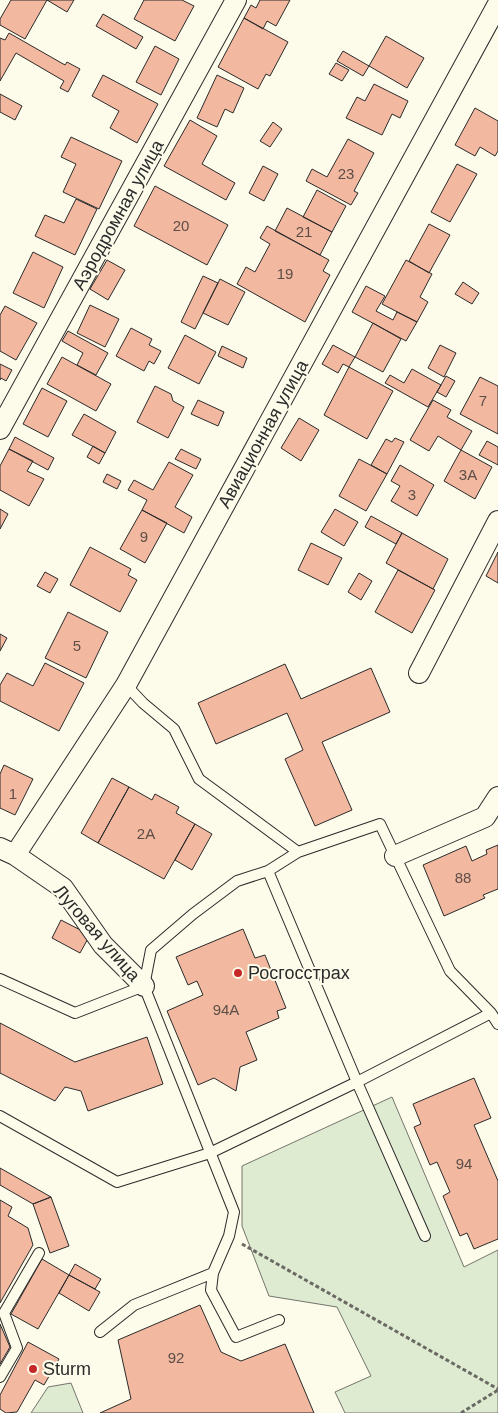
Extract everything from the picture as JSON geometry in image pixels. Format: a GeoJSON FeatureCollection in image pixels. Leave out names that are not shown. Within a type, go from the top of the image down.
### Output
{"type":"FeatureCollection","features":[{"type":"Feature","properties":{"kind":"street","name":"Аэродромная улица"},"geometry":{"type":"LineString","coordinates":[[0,430],[236,0]]}},
{"type":"Feature","properties":{"kind":"street","name":"Авиационная улица"},"geometry":{"type":"LineString","coordinates":[[8,852],[126,685],[498,4]]}},
{"type":"Feature","properties":{"kind":"street"},"geometry":{"type":"LineString","coordinates":[[419,673],[498,521]]}},
{"type":"Feature","properties":{"kind":"street"},"geometry":{"type":"LineString","coordinates":[[395,856],[485,817],[498,797]]}},
{"type":"Feature","properties":{"kind":"street","name":"Луговая улица"},"geometry":{"type":"LineString","coordinates":[[8,852],[63,888],[103,945],[144,986]]}},
{"type":"Feature","properties":{"kind":"lane"},"geometry":{"type":"LineString","coordinates":[[126,685],[143,703],[174,729],[199,779],[298,852]]}},
{"type":"Feature","properties":{"kind":"lane"},"geometry":{"type":"LineString","coordinates":[[280,1320],[236,1337],[211,1290],[213,1273],[229,1236],[234,1212],[144,986],[152,950],[193,914],[237,881],[268,870],[298,852],[380,824],[450,971],[491,1013],[498,1024]]}},
{"type":"Feature","properties":{"kind":"lane"},"geometry":{"type":"LineString","coordinates":[[268,870],[357,1082],[425,1236]]}},
{"type":"Feature","properties":{"kind":"lane"},"geometry":{"type":"LineString","coordinates":[[0,979],[75,1013],[144,986]]}},
{"type":"Feature","properties":{"kind":"lane"},"geometry":{"type":"LineString","coordinates":[[0,1116],[117,1182],[210,1153],[357,1082],[491,1013]]}},
{"type":"Feature","properties":{"kind":"lane"},"geometry":{"type":"LineString","coordinates":[[0,1377],[17,1348],[4,1313],[39,1253]]}},
{"type":"Feature","properties":{"kind":"lane"},"geometry":{"type":"LineString","coordinates":[[100,1332],[134,1305],[213,1273]]}},
{"type":"Feature","properties":{"kind":"path"},"geometry":{"type":"LineString","coordinates":[[229,1236],[498,1389],[461,1413]]}},
{"type":"Feature","properties":{"kind":"green space"},"geometry":{"type":"Polygon","coordinates":[[[392,1097],[464,1267],[498,1250],[498,1413],[345,1413],[335,1392],[371,1376],[337,1307],[269,1296],[242,1226],[242,1166],[392,1097]]]}},
{"type":"Feature","properties":{"kind":"green space"},"geometry":{"type":"Polygon","coordinates":[[[71,1383],[83,1413],[31,1413],[48,1387],[71,1383]]]}},
{"type":"Feature","properties":{"kind":"building"},"geometry":{"type":"Polygon","coordinates":[[[11,0],[47,0],[25,39],[0,25],[0,19],[11,0]]]}},
{"type":"Feature","properties":{"kind":"building"},"geometry":{"type":"Polygon","coordinates":[[[47,0],[74,0],[67,12],[47,0]]]}},
{"type":"Feature","properties":{"kind":"building"},"geometry":{"type":"Polygon","coordinates":[[[144,0],[182,0],[194,6],[175,41],[134,19],[144,0]]]}},
{"type":"Feature","properties":{"kind":"building"},"geometry":{"type":"Polygon","coordinates":[[[260,0],[290,0],[276,26],[267,21],[263,29],[244,18],[251,5],[256,8],[260,0]]]}},
{"type":"Feature","properties":{"kind":"building"},"geometry":{"type":"Polygon","coordinates":[[[103,14],[143,37],[136,49],[96,26],[103,14]]]}},
{"type":"Feature","properties":{"kind":"building"},"geometry":{"type":"Polygon","coordinates":[[[244,18],[288,42],[270,76],[266,74],[258,89],[218,67],[244,18]]]}},
{"type":"Feature","properties":{"kind":"building"},"geometry":{"type":"Polygon","coordinates":[[[9,33],[65,65],[67,62],[80,69],[68,92],[60,88],[64,81],[16,53],[0,81],[0,38],[5,40],[9,33]]]}},
{"type":"Feature","properties":{"kind":"building"},"geometry":{"type":"Polygon","coordinates":[[[386,36],[424,58],[407,88],[369,66],[386,36]]]}},
{"type":"Feature","properties":{"kind":"building"},"geometry":{"type":"Polygon","coordinates":[[[155,46],[179,59],[161,95],[136,82],[155,46]]]}},
{"type":"Feature","properties":{"kind":"building"},"geometry":{"type":"Polygon","coordinates":[[[343,51],[369,66],[363,76],[337,61],[343,51]]]}},
{"type":"Feature","properties":{"kind":"building"},"geometry":{"type":"Polygon","coordinates":[[[336,63],[349,70],[342,81],[329,74],[336,63]]]}},
{"type":"Feature","properties":{"kind":"building"},"geometry":{"type":"Polygon","coordinates":[[[103,75],[158,104],[137,143],[110,128],[119,111],[92,96],[103,75]]]}},
{"type":"Feature","properties":{"kind":"building"},"geometry":{"type":"Polygon","coordinates":[[[217,75],[244,88],[233,113],[225,109],[217,127],[197,118],[217,75]]]}},
{"type":"Feature","properties":{"kind":"building"},"geometry":{"type":"Polygon","coordinates":[[[374,84],[408,101],[400,118],[392,114],[382,135],[346,118],[357,97],[365,101],[374,84]]]}},
{"type":"Feature","properties":{"kind":"building"},"geometry":{"type":"Polygon","coordinates":[[[0,94],[22,106],[15,120],[0,112],[0,94]]]}},
{"type":"Feature","properties":{"kind":"building"},"geometry":{"type":"Polygon","coordinates":[[[475,108],[498,121],[498,151],[495,156],[480,147],[475,156],[455,145],[475,108]]]}},
{"type":"Feature","properties":{"kind":"building"},"geometry":{"type":"Polygon","coordinates":[[[190,120],[217,136],[202,164],[235,183],[226,200],[164,166],[190,120]]]}},
{"type":"Feature","properties":{"kind":"building"},"geometry":{"type":"Polygon","coordinates":[[[273,122],[282,129],[270,147],[260,141],[273,122]]]}},
{"type":"Feature","properties":{"kind":"building"},"geometry":{"type":"Polygon","coordinates":[[[71,137],[122,161],[99,209],[63,192],[76,164],[61,157],[71,137]]]}},
{"type":"Feature","properties":{"kind":"building"},"geometry":{"type":"Polygon","coordinates":[[[348,139],[374,153],[354,191],[358,193],[351,205],[306,181],[312,169],[327,177],[348,139]]]}},
{"type":"Feature","properties":{"kind":"building"},"geometry":{"type":"Polygon","coordinates":[[[457,164],[477,174],[450,222],[431,212],[457,164]]]}},
{"type":"Feature","properties":{"kind":"building"},"geometry":{"type":"Polygon","coordinates":[[[263,166],[278,174],[264,201],[249,193],[263,166]]]}},
{"type":"Feature","properties":{"kind":"building"},"geometry":{"type":"Polygon","coordinates":[[[155,186],[228,225],[207,265],[134,226],[155,186]]]}},
{"type":"Feature","properties":{"kind":"building"},"geometry":{"type":"Polygon","coordinates":[[[317,190],[346,206],[332,232],[303,217],[317,190]]]}},
{"type":"Feature","properties":{"kind":"building"},"geometry":{"type":"Polygon","coordinates":[[[76,199],[97,209],[75,255],[35,236],[45,215],[64,223],[76,199]]]}},
{"type":"Feature","properties":{"kind":"building"},"geometry":{"type":"Polygon","coordinates":[[[287,208],[332,232],[320,255],[275,231],[287,208]]]}},
{"type":"Feature","properties":{"kind":"building"},"geometry":{"type":"Polygon","coordinates":[[[429,224],[450,235],[429,273],[409,261],[429,224]]]}},
{"type":"Feature","properties":{"kind":"building"},"geometry":{"type":"Polygon","coordinates":[[[267,226],[329,260],[323,271],[330,275],[305,322],[237,284],[246,267],[255,272],[270,244],[260,238],[267,226]]]}},
{"type":"Feature","properties":{"kind":"building"},"geometry":{"type":"Polygon","coordinates":[[[33,252],[63,267],[44,308],[13,293],[33,252]]]}},
{"type":"Feature","properties":{"kind":"building"},"geometry":{"type":"Polygon","coordinates":[[[107,260],[125,270],[108,300],[90,289],[107,260]]]}},
{"type":"Feature","properties":{"kind":"building"},"geometry":{"type":"Polygon","coordinates":[[[406,260],[432,274],[420,297],[428,302],[417,322],[382,304],[406,260]]]}},
{"type":"Feature","properties":{"kind":"building"},"geometry":{"type":"Polygon","coordinates":[[[203,276],[218,283],[195,329],[181,322],[203,276]]]}},
{"type":"Feature","properties":{"kind":"building"},"geometry":{"type":"Polygon","coordinates":[[[220,279],[245,292],[228,325],[203,313],[220,279]]]}},
{"type":"Feature","properties":{"kind":"building"},"geometry":{"type":"Polygon","coordinates":[[[463,282],[479,293],[472,304],[455,294],[463,282]]]}},
{"type":"Feature","properties":{"kind":"building"},"geometry":{"type":"Polygon","coordinates":[[[366,286],[385,296],[376,311],[393,320],[397,312],[417,322],[406,341],[352,312],[366,286]]]}},
{"type":"Feature","properties":{"kind":"building"},"geometry":{"type":"Polygon","coordinates":[[[90,305],[119,319],[105,347],[77,333],[90,305]]]}},
{"type":"Feature","properties":{"kind":"building"},"geometry":{"type":"Polygon","coordinates":[[[5,306],[37,323],[16,360],[0,351],[0,315],[5,306]]]}},
{"type":"Feature","properties":{"kind":"building"},"geometry":{"type":"Polygon","coordinates":[[[373,323],[401,339],[383,372],[355,357],[373,323]]]}},
{"type":"Feature","properties":{"kind":"building"},"geometry":{"type":"Polygon","coordinates":[[[131,328],[152,339],[149,345],[161,351],[154,364],[149,361],[144,371],[116,356],[131,328]]]}},
{"type":"Feature","properties":{"kind":"building"},"geometry":{"type":"Polygon","coordinates":[[[68,331],[108,353],[96,375],[77,365],[83,353],[62,341],[68,331]]]}},
{"type":"Feature","properties":{"kind":"building"},"geometry":{"type":"Polygon","coordinates":[[[185,335],[216,352],[199,384],[168,368],[185,335]]]}},
{"type":"Feature","properties":{"kind":"building"},"geometry":{"type":"Polygon","coordinates":[[[333,345],[355,357],[349,367],[343,364],[338,373],[322,364],[333,345]]]}},
{"type":"Feature","properties":{"kind":"building"},"geometry":{"type":"Polygon","coordinates":[[[440,345],[456,353],[444,377],[428,368],[440,345]]]}},
{"type":"Feature","properties":{"kind":"building"},"geometry":{"type":"Polygon","coordinates":[[[222,346],[247,358],[243,368],[218,356],[222,346]]]}},
{"type":"Feature","properties":{"kind":"building"},"geometry":{"type":"Polygon","coordinates":[[[62,357],[111,384],[96,411],[47,384],[62,357]]]}},
{"type":"Feature","properties":{"kind":"building"},"geometry":{"type":"Polygon","coordinates":[[[0,364],[12,370],[6,381],[1,378],[0,380],[0,364]]]}},
{"type":"Feature","properties":{"kind":"building"},"geometry":{"type":"Polygon","coordinates":[[[349,367],[393,391],[367,439],[324,415],[349,367]]]}},
{"type":"Feature","properties":{"kind":"building"},"geometry":{"type":"Polygon","coordinates":[[[412,369],[441,385],[428,407],[385,383],[390,375],[404,383],[412,369]]]}},
{"type":"Feature","properties":{"kind":"building"},"geometry":{"type":"Polygon","coordinates":[[[446,376],[455,381],[446,397],[437,392],[446,376]]]}},
{"type":"Feature","properties":{"kind":"building"},"geometry":{"type":"Polygon","coordinates":[[[480,377],[498,386],[498,434],[460,414],[480,377]]]}},
{"type":"Feature","properties":{"kind":"building"},"geometry":{"type":"Polygon","coordinates":[[[155,386],[171,394],[173,401],[184,407],[168,438],[137,422],[155,386]]]}},
{"type":"Feature","properties":{"kind":"building"},"geometry":{"type":"Polygon","coordinates":[[[42,388],[67,401],[48,437],[23,424],[42,388]]]}},
{"type":"Feature","properties":{"kind":"building"},"geometry":{"type":"Polygon","coordinates":[[[198,400],[224,412],[218,426],[191,414],[198,400]]]}},
{"type":"Feature","properties":{"kind":"building"},"geometry":{"type":"Polygon","coordinates":[[[433,400],[451,410],[447,417],[472,431],[461,450],[438,436],[429,451],[410,440],[433,400]]]}},
{"type":"Feature","properties":{"kind":"building"},"geometry":{"type":"Polygon","coordinates":[[[84,414],[116,432],[105,453],[72,435],[84,414]]]}},
{"type":"Feature","properties":{"kind":"building"},"geometry":{"type":"Polygon","coordinates":[[[299,418],[319,430],[301,461],[281,448],[299,418]]]}},
{"type":"Feature","properties":{"kind":"building"},"geometry":{"type":"Polygon","coordinates":[[[15,437],[54,458],[48,470],[9,449],[15,437]]]}},
{"type":"Feature","properties":{"kind":"building"},"geometry":{"type":"Polygon","coordinates":[[[395,438],[404,442],[387,474],[371,465],[386,439],[392,442],[395,438]]]}},
{"type":"Feature","properties":{"kind":"building"},"geometry":{"type":"Polygon","coordinates":[[[487,441],[498,447],[498,465],[479,455],[487,441]]]}},
{"type":"Feature","properties":{"kind":"building"},"geometry":{"type":"Polygon","coordinates":[[[93,446],[105,453],[99,464],[87,457],[93,446]]]}},
{"type":"Feature","properties":{"kind":"building"},"geometry":{"type":"Polygon","coordinates":[[[9,449],[33,461],[27,471],[44,479],[29,506],[0,490],[0,466],[9,449]]]}},
{"type":"Feature","properties":{"kind":"building"},"geometry":{"type":"Polygon","coordinates":[[[181,449],[201,459],[196,469],[175,459],[181,449]]]}},
{"type":"Feature","properties":{"kind":"building"},"geometry":{"type":"Polygon","coordinates":[[[461,450],[492,467],[475,499],[444,481],[461,450]]]}},
{"type":"Feature","properties":{"kind":"building"},"geometry":{"type":"Polygon","coordinates":[[[359,459],[387,474],[366,511],[339,496],[359,459]]]}},
{"type":"Feature","properties":{"kind":"building"},"geometry":{"type":"Polygon","coordinates":[[[169,462],[193,475],[175,507],[192,517],[184,533],[142,510],[147,500],[128,490],[134,480],[153,490],[169,462]]]}},
{"type":"Feature","properties":{"kind":"building"},"geometry":{"type":"Polygon","coordinates":[[[400,465],[434,485],[417,516],[391,501],[400,486],[391,481],[400,465]]]}},
{"type":"Feature","properties":{"kind":"building"},"geometry":{"type":"Polygon","coordinates":[[[107,474],[121,481],[117,489],[103,482],[107,474]]]}},
{"type":"Feature","properties":{"kind":"building"},"geometry":{"type":"Polygon","coordinates":[[[0,509],[8,514],[0,529],[0,509]]]}},
{"type":"Feature","properties":{"kind":"building"},"geometry":{"type":"Polygon","coordinates":[[[335,509],[358,522],[344,546],[321,532],[335,509]]]}},
{"type":"Feature","properties":{"kind":"building"},"geometry":{"type":"Polygon","coordinates":[[[142,510],[167,523],[145,563],[120,549],[142,510]]]}},
{"type":"Feature","properties":{"kind":"building"},"geometry":{"type":"Polygon","coordinates":[[[371,516],[402,533],[396,544],[365,527],[371,516]]]}},
{"type":"Feature","properties":{"kind":"building"},"geometry":{"type":"Polygon","coordinates":[[[402,533],[448,559],[433,589],[386,563],[402,533]]]}},
{"type":"Feature","properties":{"kind":"building"},"geometry":{"type":"Polygon","coordinates":[[[311,543],[342,558],[328,585],[298,570],[311,543]]]}},
{"type":"Feature","properties":{"kind":"building"},"geometry":{"type":"Polygon","coordinates":[[[90,547],[131,569],[128,575],[137,580],[120,612],[70,585],[90,547]]]}},
{"type":"Feature","properties":{"kind":"building"},"geometry":{"type":"Polygon","coordinates":[[[498,552],[498,583],[486,576],[498,552]]]}},
{"type":"Feature","properties":{"kind":"building"},"geometry":{"type":"Polygon","coordinates":[[[398,570],[435,590],[412,633],[375,612],[398,570]]]}},
{"type":"Feature","properties":{"kind":"building"},"geometry":{"type":"Polygon","coordinates":[[[45,572],[58,579],[50,593],[37,586],[45,572]]]}},
{"type":"Feature","properties":{"kind":"building"},"geometry":{"type":"Polygon","coordinates":[[[359,573],[372,581],[361,600],[348,592],[359,573]]]}},
{"type":"Feature","properties":{"kind":"building"},"geometry":{"type":"Polygon","coordinates":[[[68,612],[108,632],[86,678],[45,658],[68,612]]]}},
{"type":"Feature","properties":{"kind":"building"},"geometry":{"type":"Polygon","coordinates":[[[0,634],[7,638],[0,651],[0,634]]]}},
{"type":"Feature","properties":{"kind":"building"},"geometry":{"type":"Polygon","coordinates":[[[45,663],[84,683],[59,731],[0,701],[0,685],[7,673],[33,686],[45,663]]]}},
{"type":"Feature","properties":{"kind":"building"},"geometry":{"type":"Polygon","coordinates":[[[285,664],[301,699],[371,668],[390,712],[322,742],[352,810],[315,826],[285,759],[303,750],[287,713],[216,744],[198,703],[285,664]]]}},
{"type":"Feature","properties":{"kind":"building"},"geometry":{"type":"Polygon","coordinates":[[[4,765],[33,779],[15,815],[0,808],[0,774],[4,765]]]}},
{"type":"Feature","properties":{"kind":"building"},"geometry":{"type":"Polygon","coordinates":[[[112,778],[129,787],[98,843],[81,833],[112,778]]]}},
{"type":"Feature","properties":{"kind":"building"},"geometry":{"type":"Polygon","coordinates":[[[129,787],[152,800],[155,794],[179,807],[176,813],[195,824],[164,879],[98,843],[129,787]]]}},
{"type":"Feature","properties":{"kind":"building"},"geometry":{"type":"Polygon","coordinates":[[[195,824],[212,834],[192,870],[175,860],[195,824]]]}},
{"type":"Feature","properties":{"kind":"building"},"geometry":{"type":"Polygon","coordinates":[[[498,845],[498,889],[483,895],[485,898],[444,916],[423,865],[466,846],[472,861],[487,854],[486,850],[498,845]]]}},
{"type":"Feature","properties":{"kind":"building"},"geometry":{"type":"Polygon","coordinates":[[[61,920],[90,935],[80,953],[52,938],[61,920]]]}},
{"type":"Feature","properties":{"kind":"building"},"geometry":{"type":"Polygon","coordinates":[[[243,929],[255,958],[265,955],[286,1008],[277,1011],[279,1018],[246,1032],[257,1060],[240,1067],[236,1091],[214,1078],[198,1085],[167,1011],[203,995],[197,981],[188,985],[176,957],[243,929]]]}},
{"type":"Feature","properties":{"kind":"building"},"geometry":{"type":"Polygon","coordinates":[[[0,1023],[75,1062],[147,1037],[163,1084],[88,1111],[81,1091],[65,1087],[55,1101],[0,1073],[0,1023]]]}},
{"type":"Feature","properties":{"kind":"building"},"geometry":{"type":"Polygon","coordinates":[[[474,1078],[491,1118],[474,1125],[498,1181],[498,1239],[474,1249],[467,1233],[460,1236],[443,1196],[450,1192],[437,1162],[430,1165],[414,1127],[421,1124],[413,1104],[474,1078]]]}},
{"type":"Feature","properties":{"kind":"building"},"geometry":{"type":"Polygon","coordinates":[[[0,1168],[51,1197],[33,1204],[0,1185],[0,1168]]]}},
{"type":"Feature","properties":{"kind":"building"},"geometry":{"type":"Polygon","coordinates":[[[51,1197],[69,1246],[50,1253],[33,1204],[51,1197]]]}},
{"type":"Feature","properties":{"kind":"building"},"geometry":{"type":"Polygon","coordinates":[[[0,1200],[12,1207],[8,1216],[28,1228],[33,1245],[0,1303],[0,1200]]]}},
{"type":"Feature","properties":{"kind":"building"},"geometry":{"type":"Polygon","coordinates":[[[42,1259],[69,1275],[38,1329],[11,1314],[42,1259]]]}},
{"type":"Feature","properties":{"kind":"building"},"geometry":{"type":"Polygon","coordinates":[[[75,1264],[101,1279],[95,1289],[69,1275],[75,1264]]]}},
{"type":"Feature","properties":{"kind":"building"},"geometry":{"type":"Polygon","coordinates":[[[69,1275],[100,1292],[89,1311],[59,1293],[69,1275]]]}},
{"type":"Feature","properties":{"kind":"building"},"geometry":{"type":"Polygon","coordinates":[[[200,1305],[221,1352],[241,1361],[285,1344],[314,1413],[100,1413],[131,1399],[118,1340],[200,1305]]]}},
{"type":"Feature","properties":{"kind":"building"},"geometry":{"type":"Polygon","coordinates":[[[0,1324],[10,1347],[0,1364],[0,1324]]]}},
{"type":"Feature","properties":{"kind":"building","name":"Sturm"},"geometry":{"type":"Polygon","coordinates":[[[28,1342],[59,1359],[44,1385],[35,1380],[17,1412],[6,1413],[0,1409],[0,1395],[28,1342]]]}},
{"type":"Feature","properties":{"kind":"place","name":"Росгосстрах"},"geometry":{"type":"Point","coordinates":[238,973]}},
{"type":"Feature","properties":{"kind":"place","name":"Sturm"},"geometry":{"type":"Point","coordinates":[33,1369]}}]}
